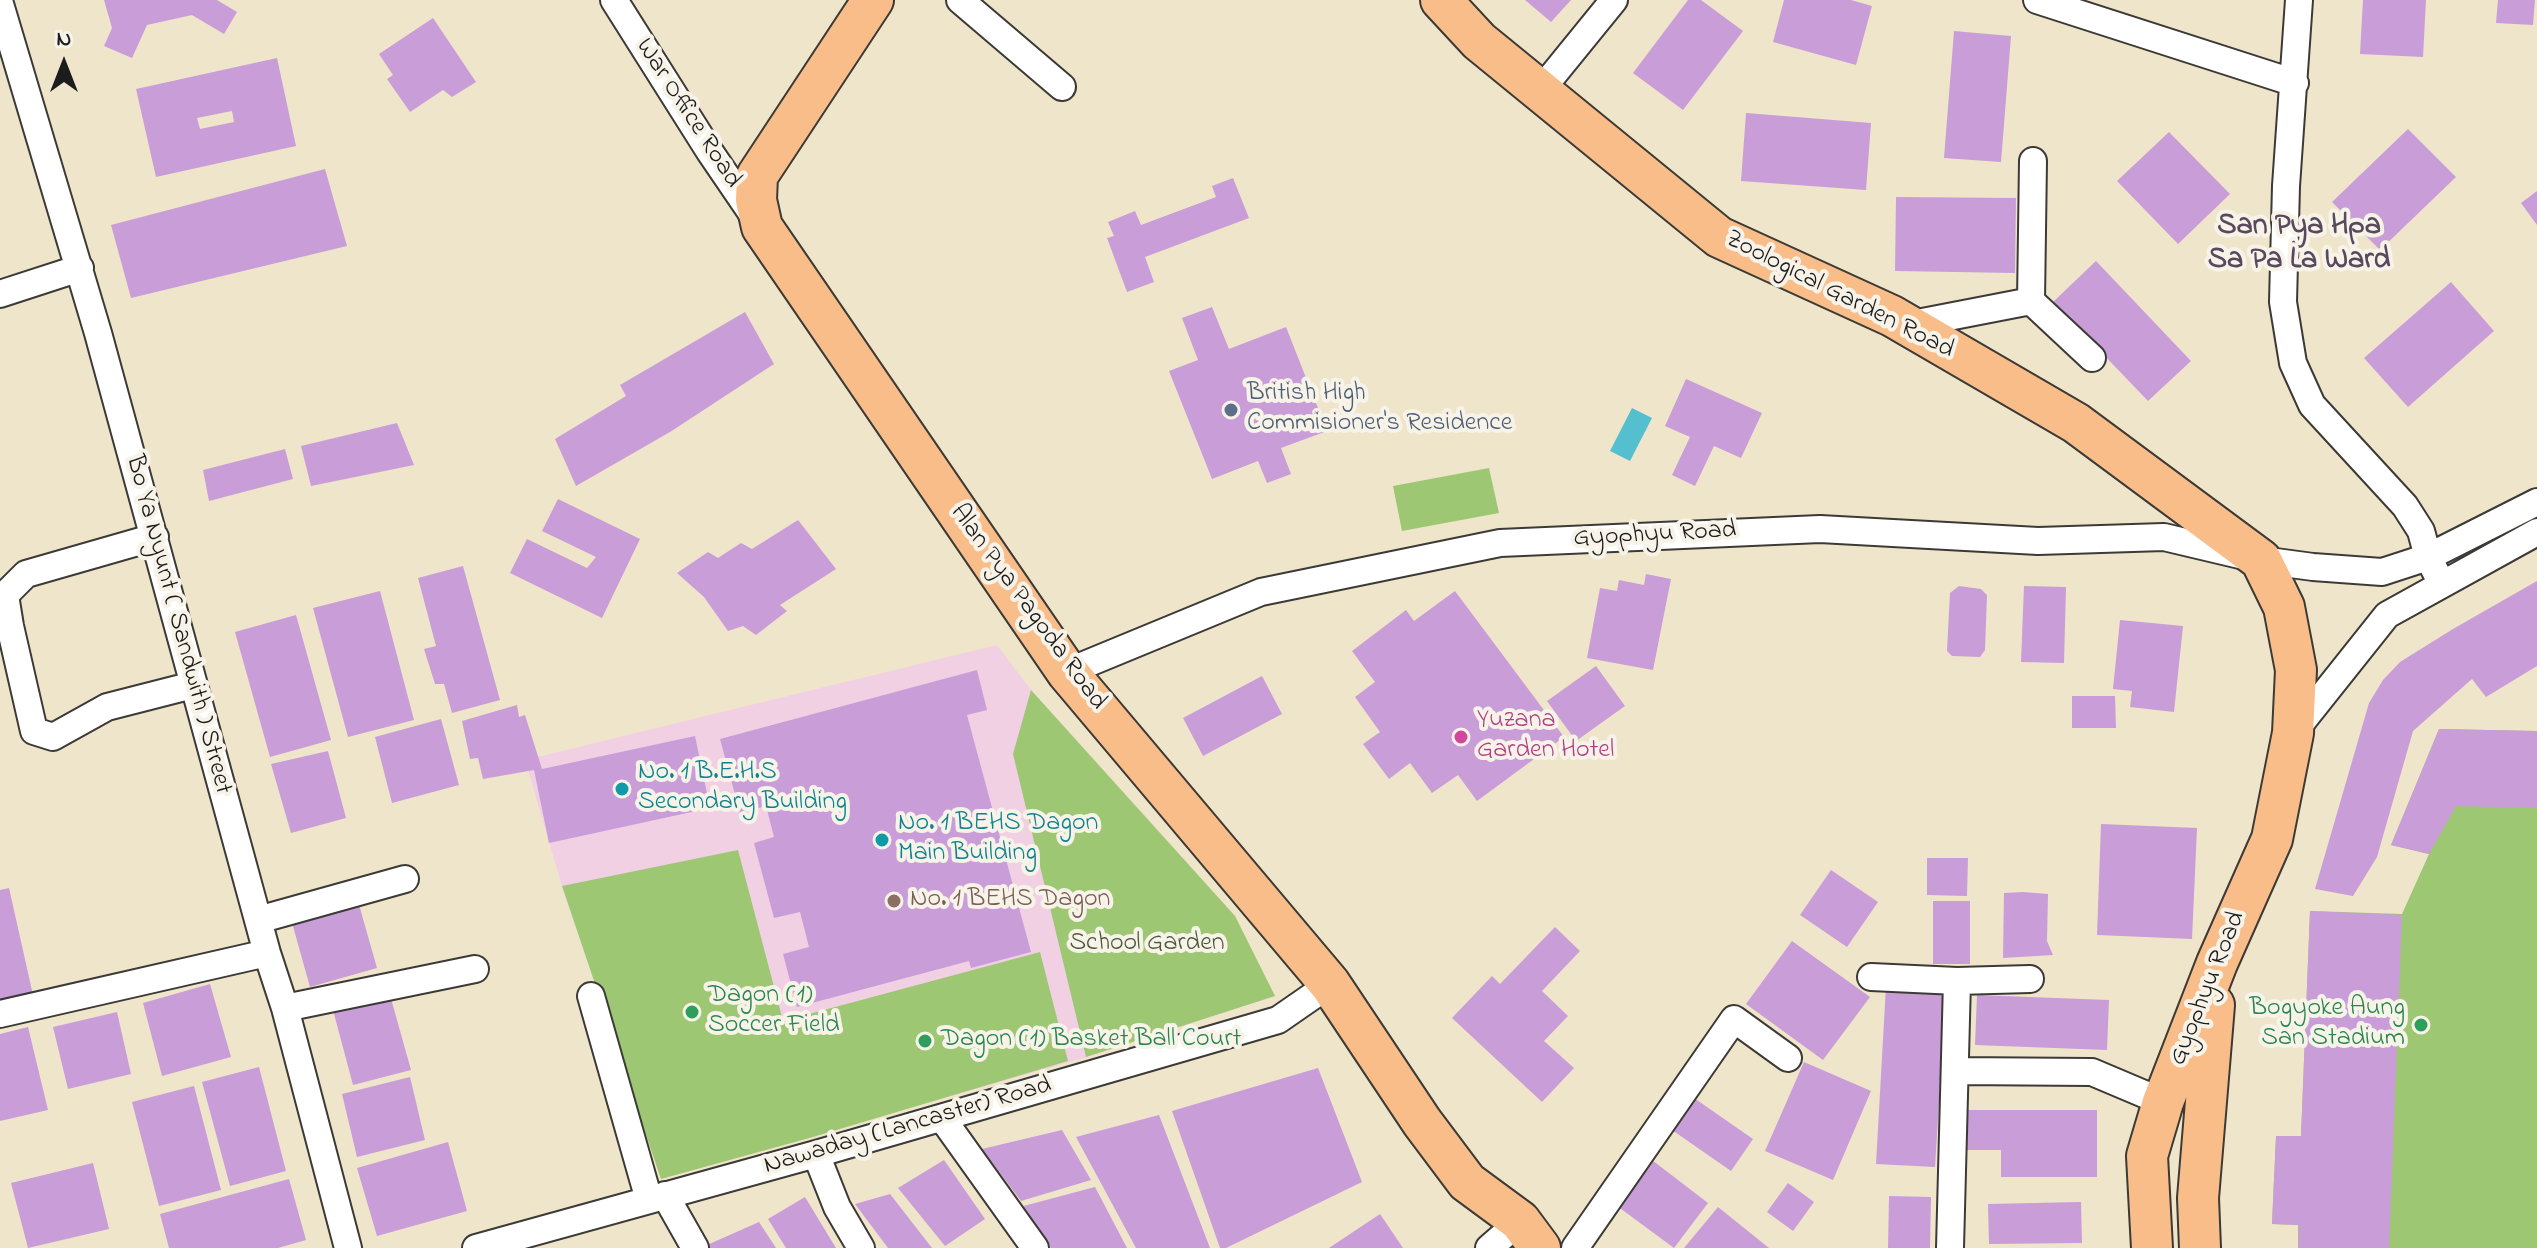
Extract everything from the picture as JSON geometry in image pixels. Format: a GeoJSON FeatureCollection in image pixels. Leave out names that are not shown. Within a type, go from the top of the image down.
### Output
{"type":"FeatureCollection","features":[{"type":"Feature","properties":{"kind":"main road","name":"Alan Pya Pagoda Road"},"geometry":{"type":"LineString","coordinates":[[873,0],[757,176],[756,200],[762,227],[1067,672],[1330,984],[1422,1122],[1467,1182],[1530,1235]]}},
{"type":"Feature","properties":{"kind":"main road","name":"Zoological Garden Road"},"geometry":{"type":"LineString","coordinates":[[1441,0],[1479,41],[1719,237],[1892,316],[2076,423],[2261,560]]}},
{"type":"Feature","properties":{"kind":"main road","name":"Gyophyu Road"},"geometry":{"type":"LineString","coordinates":[[2152,1248],[2147,1156],[2163,1102],[2217,963],[2272,839],[2293,733],[2296,670],[2284,607],[2261,560]]}},
{"type":"Feature","properties":{"kind":"main road"},"geometry":{"type":"LineString","coordinates":[[2200,1248],[2198,1198],[2217,963]]}},
{"type":"Feature","properties":{"kind":"street","name":"War Office Road"},"geometry":{"type":"LineString","coordinates":[[614,0],[710,152],[762,227]]}},
{"type":"Feature","properties":{"kind":"street"},"geometry":{"type":"LineString","coordinates":[[960,0],[1062,87]]}},
{"type":"Feature","properties":{"kind":"street"},"geometry":{"type":"LineString","coordinates":[[1540,91],[1614,0]]}},
{"type":"Feature","properties":{"kind":"street"},"geometry":{"type":"LineString","coordinates":[[2037,0],[2295,83]]}},
{"type":"Feature","properties":{"kind":"street"},"geometry":{"type":"LineString","coordinates":[[2299,0],[2286,186],[2283,302],[2293,363],[2312,405],[2405,506],[2421,531],[2428,557],[2442,584]]}},
{"type":"Feature","properties":{"kind":"street","name":"Bo Ya Nyunt ( Sandwith ) Street"},"geometry":{"type":"LineString","coordinates":[[0,4],[80,268],[267,953],[285,1008],[348,1248]]}},
{"type":"Feature","properties":{"kind":"street"},"geometry":{"type":"LineString","coordinates":[[2033,161],[2031,301],[2092,358]]}},
{"type":"Feature","properties":{"kind":"street"},"geometry":{"type":"LineString","coordinates":[[0,294],[80,268]]}},
{"type":"Feature","properties":{"kind":"street"},"geometry":{"type":"LineString","coordinates":[[1907,325],[2031,301]]}},
{"type":"Feature","properties":{"kind":"street","name":"Gyophyu Road"},"geometry":{"type":"LineString","coordinates":[[1067,672],[1261,592],[1500,543],[1820,529],[2038,541],[2164,537],[2261,560],[2382,572],[2428,557],[2537,502]]}},
{"type":"Feature","properties":{"kind":"street","name":"Gyophyu Road"},"geometry":{"type":"LineString","coordinates":[[2293,733],[2387,615],[2537,532]]}},
{"type":"Feature","properties":{"kind":"street"},"geometry":{"type":"LineString","coordinates":[[155,537],[26,574],[5,595],[34,731],[53,737],[107,707],[193,685]]}},
{"type":"Feature","properties":{"kind":"street"},"geometry":{"type":"LineString","coordinates":[[258,920],[405,879]]}},
{"type":"Feature","properties":{"kind":"street"},"geometry":{"type":"LineString","coordinates":[[0,1014],[267,953]]}},
{"type":"Feature","properties":{"kind":"street"},"geometry":{"type":"LineString","coordinates":[[285,1008],[475,969]]}},
{"type":"Feature","properties":{"kind":"street"},"geometry":{"type":"LineString","coordinates":[[1871,977],[1957,981],[2030,979]]}},
{"type":"Feature","properties":{"kind":"street"},"geometry":{"type":"LineString","coordinates":[[1950,1248],[1957,981]]}},
{"type":"Feature","properties":{"kind":"street","name":"Nawaday (Lancaster) Road"},"geometry":{"type":"LineString","coordinates":[[476,1248],[816,1154],[1278,1020],[1330,984]]}},
{"type":"Feature","properties":{"kind":"street"},"geometry":{"type":"LineString","coordinates":[[591,996],[657,1198],[695,1248]]}},
{"type":"Feature","properties":{"kind":"street"},"geometry":{"type":"LineString","coordinates":[[1575,1248],[1734,1019],[1788,1058]]}},
{"type":"Feature","properties":{"kind":"street"},"geometry":{"type":"LineString","coordinates":[[1956,1071],[2092,1072],[2163,1102]]}},
{"type":"Feature","properties":{"kind":"street"},"geometry":{"type":"LineString","coordinates":[[942,1118],[1035,1248]]}},
{"type":"Feature","properties":{"kind":"street"},"geometry":{"type":"LineString","coordinates":[[816,1154],[837,1207],[861,1248]]}},
{"type":"Feature","properties":{"kind":"street"},"geometry":{"type":"LineString","coordinates":[[1489,1248],[1530,1235]]}},
{"type":"Feature","properties":{"kind":"shaded area","name":"No. 1 BEHS Dagon"},"geometry":{"type":"Polygon","coordinates":[[[997,645],[1031,690],[1235,916],[1275,996],[1087,1057],[661,1179],[562,886],[525,760],[997,645]]]}},
{"type":"Feature","properties":{"kind":"green space"},"geometry":{"type":"Polygon","coordinates":[[[1489,468],[1499,513],[1402,531],[1393,486],[1489,468]]]}},
{"type":"Feature","properties":{"kind":"green space","name":"School Garden"},"geometry":{"type":"Polygon","coordinates":[[[1031,690],[1235,916],[1275,996],[1086,1057],[1013,754],[1031,690]]]}},
{"type":"Feature","properties":{"kind":"green space","name":"Bogyoke Aung San Stadium"},"geometry":{"type":"Polygon","coordinates":[[[2439,729],[2537,731],[2537,1248],[2298,1248],[2298,1225],[2272,1224],[2276,1136],[2301,1136],[2310,911],[2402,914],[2429,854],[2391,845],[2439,729]]]}},
{"type":"Feature","properties":{"kind":"green space","name":"Dagon (1) Soccer Field"},"geometry":{"type":"Polygon","coordinates":[[[738,850],[783,1021],[1040,952],[1068,1061],[661,1179],[562,886],[738,850]]]}},
{"type":"Feature","properties":{"kind":"water"},"geometry":{"type":"Polygon","coordinates":[[[1632,408],[1652,418],[1630,461],[1610,451],[1632,408]]]}},
{"type":"Feature","properties":{"kind":"building"},"geometry":{"type":"Polygon","coordinates":[[[104,0],[217,0],[237,12],[224,34],[192,15],[147,25],[132,58],[104,46],[112,28],[104,0]]]}},
{"type":"Feature","properties":{"kind":"building"},"geometry":{"type":"Polygon","coordinates":[[[1525,0],[1571,0],[1551,22],[1525,0]]]}},
{"type":"Feature","properties":{"kind":"building"},"geometry":{"type":"Polygon","coordinates":[[[1688,0],[1701,0],[1743,31],[1683,110],[1633,73],[1688,0]]]}},
{"type":"Feature","properties":{"kind":"building"},"geometry":{"type":"Polygon","coordinates":[[[1784,0],[1851,0],[1872,6],[1856,65],[1773,42],[1784,0]]]}},
{"type":"Feature","properties":{"kind":"building"},"geometry":{"type":"Polygon","coordinates":[[[2363,0],[2426,0],[2423,57],[2360,54],[2363,0]]]}},
{"type":"Feature","properties":{"kind":"building"},"geometry":{"type":"Polygon","coordinates":[[[2498,0],[2535,0],[2533,25],[2496,23],[2498,0]]]}},
{"type":"Feature","properties":{"kind":"building"},"geometry":{"type":"Polygon","coordinates":[[[433,18],[476,82],[452,97],[443,90],[410,112],[387,79],[393,75],[379,54],[433,18]]]}},
{"type":"Feature","properties":{"kind":"building"},"geometry":{"type":"Polygon","coordinates":[[[1954,31],[2011,36],[2001,162],[1944,158],[1954,31]]]}},
{"type":"Feature","properties":{"kind":"building"},"geometry":{"type":"Polygon","coordinates":[[[277,58],[296,146],[156,177],[136,89],[277,58]],[[232,111],[197,118],[200,129],[234,122],[232,111]]]}},
{"type":"Feature","properties":{"kind":"building"},"geometry":{"type":"Polygon","coordinates":[[[1746,113],[1871,123],[1866,190],[1741,181],[1746,113]]]}},
{"type":"Feature","properties":{"kind":"building"},"geometry":{"type":"Polygon","coordinates":[[[2408,129],[2456,177],[2380,250],[2332,202],[2408,129]]]}},
{"type":"Feature","properties":{"kind":"building"},"geometry":{"type":"Polygon","coordinates":[[[2169,132],[2230,194],[2178,244],[2117,181],[2169,132]]]}},
{"type":"Feature","properties":{"kind":"building"},"geometry":{"type":"Polygon","coordinates":[[[325,169],[347,246],[131,298],[111,225],[325,169]]]}},
{"type":"Feature","properties":{"kind":"building"},"geometry":{"type":"Polygon","coordinates":[[[1233,178],[1249,218],[1145,257],[1154,282],[1127,292],[1107,238],[1114,236],[1108,222],[1135,211],[1141,225],[1216,197],[1212,186],[1233,178]]]}},
{"type":"Feature","properties":{"kind":"building"},"geometry":{"type":"Polygon","coordinates":[[[2537,191],[2537,225],[2521,203],[2537,191]]]}},
{"type":"Feature","properties":{"kind":"building"},"geometry":{"type":"Polygon","coordinates":[[[1896,197],[2016,198],[2015,273],[1895,271],[1896,197]]]}},
{"type":"Feature","properties":{"kind":"building"},"geometry":{"type":"Polygon","coordinates":[[[2096,261],[2191,361],[2148,401],[2053,302],[2096,261]]]}},
{"type":"Feature","properties":{"kind":"building"},"geometry":{"type":"Polygon","coordinates":[[[2451,282],[2494,331],[2408,407],[2364,358],[2451,282]]]}},
{"type":"Feature","properties":{"kind":"building"},"geometry":{"type":"Polygon","coordinates":[[[1212,307],[1229,349],[1286,327],[1327,431],[1281,448],[1291,474],[1267,483],[1258,461],[1212,479],[1169,371],[1198,360],[1182,318],[1212,307]]]}},
{"type":"Feature","properties":{"kind":"building"},"geometry":{"type":"Polygon","coordinates":[[[745,312],[774,364],[670,432],[576,486],[555,439],[626,396],[620,385],[745,312]]]}},
{"type":"Feature","properties":{"kind":"building"},"geometry":{"type":"Polygon","coordinates":[[[1686,379],[1762,413],[1741,458],[1714,446],[1695,486],[1672,475],[1690,437],[1665,426],[1686,379]]]}},
{"type":"Feature","properties":{"kind":"building"},"geometry":{"type":"Polygon","coordinates":[[[397,423],[414,465],[311,486],[301,446],[397,423]]]}},
{"type":"Feature","properties":{"kind":"building"},"geometry":{"type":"Polygon","coordinates":[[[285,449],[293,479],[209,501],[203,470],[285,449]]]}},
{"type":"Feature","properties":{"kind":"building"},"geometry":{"type":"Polygon","coordinates":[[[558,499],[640,539],[602,618],[510,573],[527,539],[587,568],[596,557],[542,531],[558,499]]]}},
{"type":"Feature","properties":{"kind":"building"},"geometry":{"type":"Polygon","coordinates":[[[798,520],[836,569],[780,605],[787,611],[756,635],[743,626],[728,631],[704,597],[677,573],[708,552],[718,558],[741,543],[752,549],[798,520]]]}},
{"type":"Feature","properties":{"kind":"building"},"geometry":{"type":"Polygon","coordinates":[[[463,566],[500,700],[452,713],[444,684],[435,684],[424,649],[436,646],[418,578],[463,566]]]}},
{"type":"Feature","properties":{"kind":"building"},"geometry":{"type":"Polygon","coordinates":[[[1646,574],[1671,579],[1653,670],[1587,658],[1600,588],[1617,591],[1619,580],[1644,585],[1646,574]]]}},
{"type":"Feature","properties":{"kind":"building"},"geometry":{"type":"Polygon","coordinates":[[[2537,581],[2537,666],[2486,697],[2472,679],[2413,731],[2377,857],[2353,896],[2315,889],[2369,703],[2383,680],[2400,662],[2537,581]]]}},
{"type":"Feature","properties":{"kind":"building"},"geometry":{"type":"Polygon","coordinates":[[[1959,586],[1981,589],[1987,595],[1985,650],[1980,657],[1952,656],[1947,651],[1950,593],[1959,586]]]}},
{"type":"Feature","properties":{"kind":"building"},"geometry":{"type":"Polygon","coordinates":[[[2024,586],[2066,587],[2064,663],[2021,662],[2024,586]]]}},
{"type":"Feature","properties":{"kind":"building"},"geometry":{"type":"Polygon","coordinates":[[[380,591],[414,720],[348,737],[313,608],[380,591]]]}},
{"type":"Feature","properties":{"kind":"building"},"geometry":{"type":"Polygon","coordinates":[[[1455,591],[1564,737],[1477,801],[1458,775],[1432,793],[1410,763],[1389,779],[1363,744],[1380,732],[1355,697],[1375,682],[1352,651],[1406,610],[1414,621],[1455,591]]]}},
{"type":"Feature","properties":{"kind":"building"},"geometry":{"type":"Polygon","coordinates":[[[296,615],[331,740],[270,757],[235,632],[296,615]]]}},
{"type":"Feature","properties":{"kind":"building"},"geometry":{"type":"Polygon","coordinates":[[[2120,620],[2183,626],[2174,712],[2130,707],[2132,691],[2113,689],[2120,620]]]}},
{"type":"Feature","properties":{"kind":"building"},"geometry":{"type":"Polygon","coordinates":[[[1596,666],[1625,706],[1576,741],[1547,701],[1596,666]]]}},
{"type":"Feature","properties":{"kind":"building","name":"No. 1 BEHS Dagon Main Building"},"geometry":{"type":"Polygon","coordinates":[[[977,670],[987,710],[967,715],[1031,952],[971,968],[969,961],[797,1007],[783,954],[809,947],[800,912],[774,918],[754,843],[774,837],[766,806],[740,813],[720,739],[977,670]]]}},
{"type":"Feature","properties":{"kind":"building"},"geometry":{"type":"Polygon","coordinates":[[[1262,676],[1282,714],[1203,756],[1183,718],[1262,676]]]}},
{"type":"Feature","properties":{"kind":"building"},"geometry":{"type":"Polygon","coordinates":[[[2072,696],[2115,696],[2116,728],[2072,728],[2072,696]]]}},
{"type":"Feature","properties":{"kind":"building","name":"No. 1 B.E.H.S Secondary Building"},"geometry":{"type":"Polygon","coordinates":[[[517,705],[519,717],[525,715],[542,769],[695,736],[710,808],[549,843],[534,770],[483,779],[478,758],[470,759],[462,721],[517,705]]]}},
{"type":"Feature","properties":{"kind":"building"},"geometry":{"type":"Polygon","coordinates":[[[441,719],[459,785],[392,803],[375,737],[441,719]]]}},
{"type":"Feature","properties":{"kind":"building"},"geometry":{"type":"Polygon","coordinates":[[[2439,729],[2537,731],[2537,808],[2456,806],[2429,854],[2391,845],[2439,729]]]}},
{"type":"Feature","properties":{"kind":"building"},"geometry":{"type":"Polygon","coordinates":[[[328,751],[346,818],[291,833],[271,764],[328,751]]]}},
{"type":"Feature","properties":{"kind":"building"},"geometry":{"type":"Polygon","coordinates":[[[2101,824],[2197,828],[2192,939],[2097,935],[2101,824]]]}},
{"type":"Feature","properties":{"kind":"building"},"geometry":{"type":"Polygon","coordinates":[[[1927,858],[1968,858],[1967,896],[1927,895],[1927,858]]]}},
{"type":"Feature","properties":{"kind":"building"},"geometry":{"type":"Polygon","coordinates":[[[1831,870],[1878,902],[1847,947],[1800,915],[1831,870]]]}},
{"type":"Feature","properties":{"kind":"building"},"geometry":{"type":"Polygon","coordinates":[[[9,888],[33,995],[0,1002],[0,890],[9,888]]]}},
{"type":"Feature","properties":{"kind":"building"},"geometry":{"type":"Polygon","coordinates":[[[2004,893],[2048,894],[2047,941],[2053,955],[2003,958],[2004,893]]]}},
{"type":"Feature","properties":{"kind":"building"},"geometry":{"type":"Polygon","coordinates":[[[356,894],[377,968],[310,987],[289,912],[356,894]]]}},
{"type":"Feature","properties":{"kind":"building"},"geometry":{"type":"Polygon","coordinates":[[[1933,901],[1970,901],[1970,964],[1933,964],[1933,901]]]}},
{"type":"Feature","properties":{"kind":"building"},"geometry":{"type":"Polygon","coordinates":[[[2310,911],[2402,915],[2389,1248],[2298,1248],[2299,1225],[2272,1224],[2276,1136],[2301,1136],[2310,911]]]}},
{"type":"Feature","properties":{"kind":"building"},"geometry":{"type":"Polygon","coordinates":[[[1555,927],[1580,951],[1542,991],[1568,1016],[1544,1041],[1574,1068],[1542,1102],[1452,1018],[1492,976],[1500,984],[1555,927]]]}},
{"type":"Feature","properties":{"kind":"building"},"geometry":{"type":"Polygon","coordinates":[[[1792,941],[1870,997],[1823,1060],[1746,1004],[1792,941]]]}},
{"type":"Feature","properties":{"kind":"building"},"geometry":{"type":"Polygon","coordinates":[[[210,984],[231,1057],[162,1076],[143,1003],[210,984]]]}},
{"type":"Feature","properties":{"kind":"building"},"geometry":{"type":"Polygon","coordinates":[[[1886,986],[1946,990],[1935,1167],[1876,1164],[1886,986]]]}},
{"type":"Feature","properties":{"kind":"building"},"geometry":{"type":"Polygon","coordinates":[[[390,995],[411,1070],[353,1085],[333,1010],[390,995]]]}},
{"type":"Feature","properties":{"kind":"building"},"geometry":{"type":"Polygon","coordinates":[[[1977,995],[2109,1000],[2107,1050],[1975,1045],[1977,995]]]}},
{"type":"Feature","properties":{"kind":"building"},"geometry":{"type":"Polygon","coordinates":[[[117,1012],[131,1074],[68,1089],[53,1027],[117,1012]]]}},
{"type":"Feature","properties":{"kind":"building"},"geometry":{"type":"Polygon","coordinates":[[[28,1027],[48,1110],[0,1121],[0,1034],[28,1027]]]}},
{"type":"Feature","properties":{"kind":"building"},"geometry":{"type":"Polygon","coordinates":[[[1804,1062],[1871,1091],[1833,1180],[1765,1151],[1804,1062]]]}},
{"type":"Feature","properties":{"kind":"building"},"geometry":{"type":"Polygon","coordinates":[[[259,1067],[286,1171],[230,1186],[202,1082],[259,1067]]]}},
{"type":"Feature","properties":{"kind":"building"},"geometry":{"type":"Polygon","coordinates":[[[1318,1068],[1362,1182],[1226,1248],[1220,1248],[1172,1111],[1318,1068]]]}},
{"type":"Feature","properties":{"kind":"building"},"geometry":{"type":"Polygon","coordinates":[[[410,1077],[425,1140],[357,1157],[342,1094],[410,1077]]]}},
{"type":"Feature","properties":{"kind":"building"},"geometry":{"type":"Polygon","coordinates":[[[194,1086],[221,1190],[159,1206],[132,1102],[194,1086]]]}},
{"type":"Feature","properties":{"kind":"building"},"geometry":{"type":"Polygon","coordinates":[[[1694,1098],[1753,1139],[1731,1171],[1672,1130],[1694,1098]]]}},
{"type":"Feature","properties":{"kind":"building"},"geometry":{"type":"Polygon","coordinates":[[[1965,1110],[2097,1110],[2097,1177],[2001,1177],[2001,1150],[1965,1150],[1965,1110]]]}},
{"type":"Feature","properties":{"kind":"building"},"geometry":{"type":"Polygon","coordinates":[[[1159,1115],[1210,1248],[1136,1248],[1076,1137],[1159,1115]]]}},
{"type":"Feature","properties":{"kind":"building"},"geometry":{"type":"Polygon","coordinates":[[[1062,1130],[1091,1180],[1021,1201],[982,1149],[1062,1130]]]}},
{"type":"Feature","properties":{"kind":"building"},"geometry":{"type":"Polygon","coordinates":[[[448,1142],[467,1211],[377,1236],[357,1168],[448,1142]]]}},
{"type":"Feature","properties":{"kind":"building"},"geometry":{"type":"Polygon","coordinates":[[[1648,1157],[1708,1203],[1674,1248],[1613,1203],[1648,1157]]]}},
{"type":"Feature","properties":{"kind":"building"},"geometry":{"type":"Polygon","coordinates":[[[944,1160],[985,1219],[945,1246],[898,1188],[944,1160]]]}},
{"type":"Feature","properties":{"kind":"building"},"geometry":{"type":"Polygon","coordinates":[[[93,1163],[109,1229],[28,1248],[11,1183],[93,1163]]]}},
{"type":"Feature","properties":{"kind":"building"},"geometry":{"type":"Polygon","coordinates":[[[289,1179],[306,1240],[278,1248],[169,1248],[160,1214],[289,1179]]]}},
{"type":"Feature","properties":{"kind":"building"},"geometry":{"type":"Polygon","coordinates":[[[1788,1183],[1814,1202],[1793,1231],[1767,1212],[1788,1183]]]}},
{"type":"Feature","properties":{"kind":"building"},"geometry":{"type":"Polygon","coordinates":[[[1095,1187],[1127,1248],[1051,1248],[1016,1208],[1095,1187]]]}},
{"type":"Feature","properties":{"kind":"building"},"geometry":{"type":"Polygon","coordinates":[[[890,1194],[932,1248],[888,1248],[855,1204],[890,1194]]]}},
{"type":"Feature","properties":{"kind":"building"},"geometry":{"type":"Polygon","coordinates":[[[1889,1196],[1931,1197],[1930,1248],[1888,1248],[1889,1196]]]}},
{"type":"Feature","properties":{"kind":"building"},"geometry":{"type":"Polygon","coordinates":[[[805,1197],[836,1248],[786,1248],[768,1219],[805,1197]]]}},
{"type":"Feature","properties":{"kind":"building"},"geometry":{"type":"Polygon","coordinates":[[[2081,1202],[2082,1243],[1989,1244],[1988,1204],[2081,1202]]]}},
{"type":"Feature","properties":{"kind":"building"},"geometry":{"type":"Polygon","coordinates":[[[1718,1207],[1769,1248],[1684,1248],[1718,1207]]]}},
{"type":"Feature","properties":{"kind":"building"},"geometry":{"type":"Polygon","coordinates":[[[1380,1214],[1403,1248],[1329,1248],[1380,1214]]]}},
{"type":"Feature","properties":{"kind":"building"},"geometry":{"type":"Polygon","coordinates":[[[759,1222],[776,1248],[709,1248],[707,1245],[759,1222]]]}},
{"type":"Feature","properties":{"kind":"place","name":"British High Commisioner's Residence"},"geometry":{"type":"Point","coordinates":[1231,410]}},
{"type":"Feature","properties":{"kind":"place","name":"Yuzana Garden Hotel"},"geometry":{"type":"Point","coordinates":[1461,737]}},
{"type":"Feature","properties":{"kind":"place","name":"No. 1 B.E.H.S Secondary Building"},"geometry":{"type":"Point","coordinates":[622,789]}},
{"type":"Feature","properties":{"kind":"place","name":"No. 1 BEHS Dagon Main Building"},"geometry":{"type":"Point","coordinates":[882,840]}},
{"type":"Feature","properties":{"kind":"place","name":"No. 1 BEHS Dagon"},"geometry":{"type":"Point","coordinates":[894,901]}},
{"type":"Feature","properties":{"kind":"place","name":"Dagon (1) Soccer Field"},"geometry":{"type":"Point","coordinates":[692,1012]}},
{"type":"Feature","properties":{"kind":"place","name":"Bogyoke Aung San Stadium"},"geometry":{"type":"Point","coordinates":[2421,1025]}},
{"type":"Feature","properties":{"kind":"place","name":"Dagon (1) Basket Ball Court"},"geometry":{"type":"Point","coordinates":[925,1041]}},
{"type":"Feature","properties":{"kind":"district","name":"San Pya Hpa Sa Pa La Ward"},"geometry":{"type":"Point","coordinates":[2299,245]}}]}
